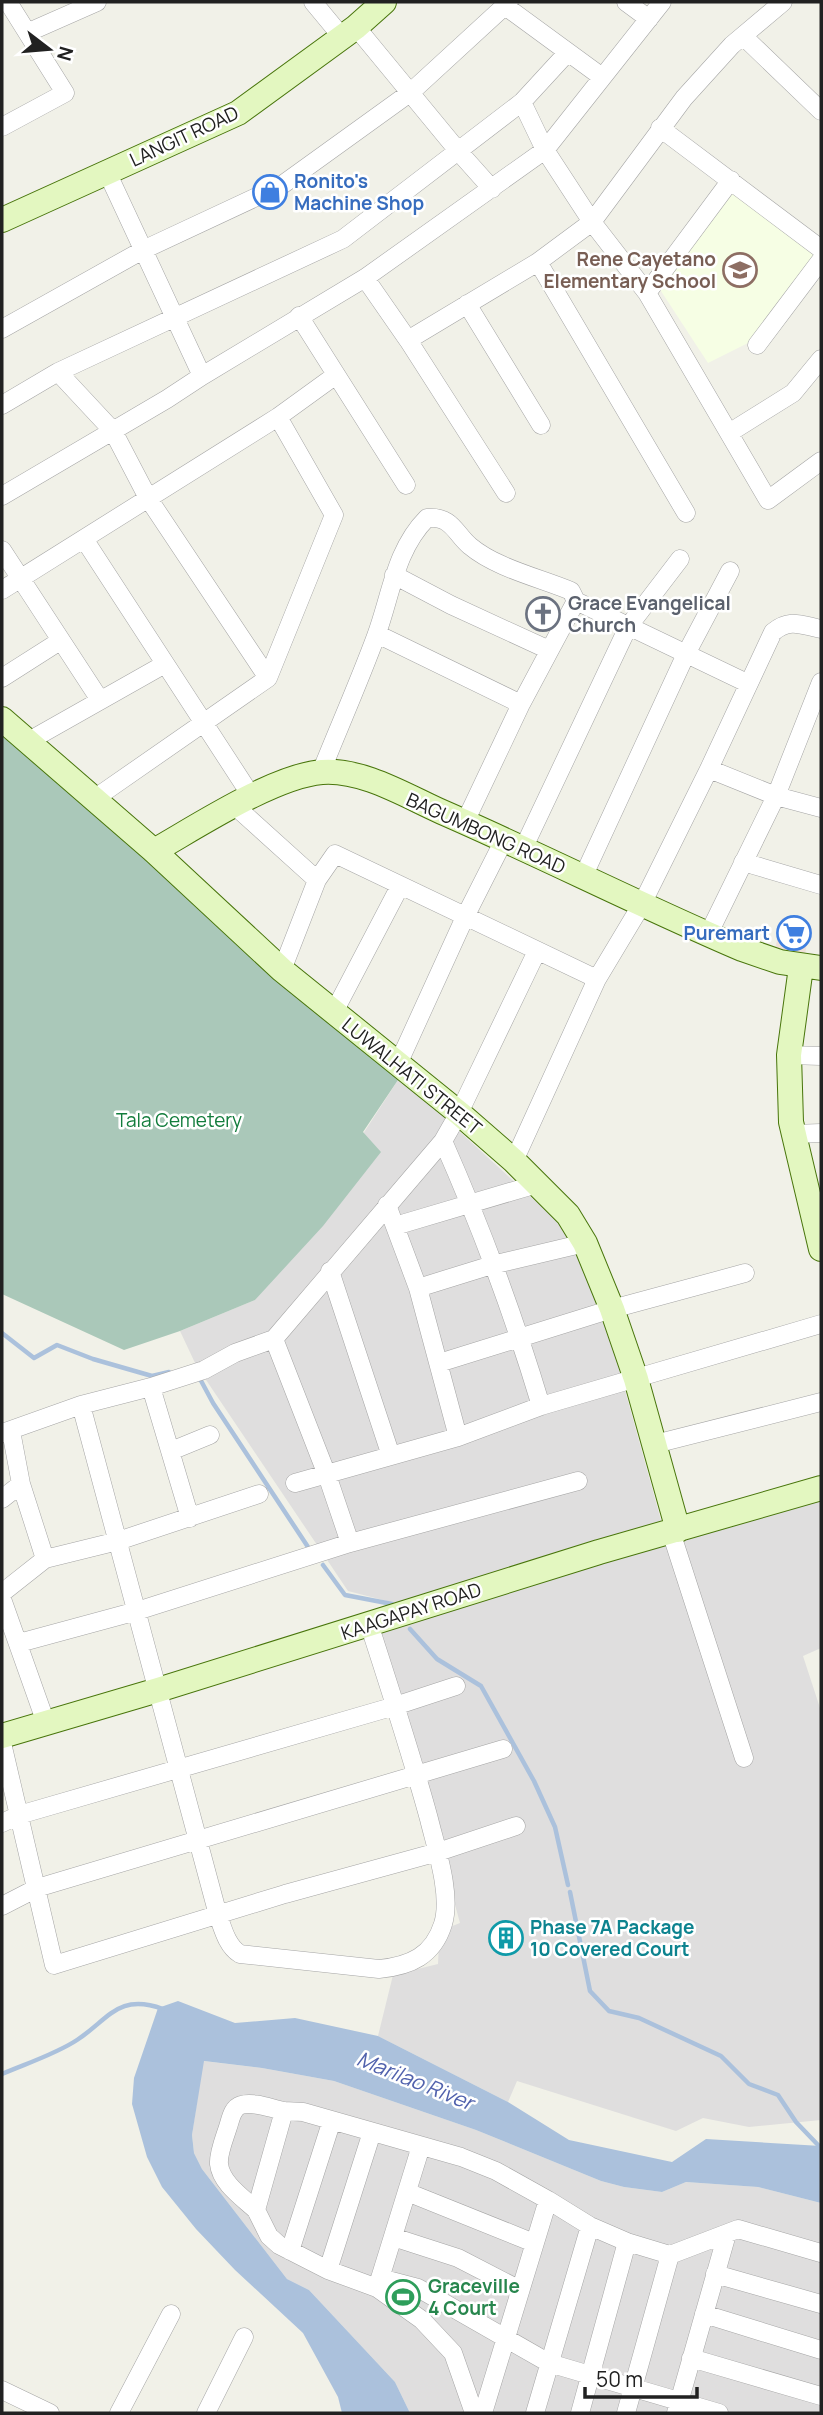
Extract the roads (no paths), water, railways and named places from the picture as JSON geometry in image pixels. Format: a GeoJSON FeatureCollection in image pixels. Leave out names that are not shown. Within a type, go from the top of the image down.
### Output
{"type":"FeatureCollection","features":[{"type":"Feature","properties":{"kind":"street"},"geometry":{"type":"LineString","coordinates":[[2,127],[65,93],[8,2]]}},
{"type":"Feature","properties":{"kind":"street"},"geometry":{"type":"LineString","coordinates":[[29,33],[97,2]]}},
{"type":"Feature","properties":{"kind":"street"},"geometry":{"type":"LineString","coordinates":[[313,2],[349,32],[411,92],[458,152],[492,189]]}},
{"type":"Feature","properties":{"kind":"street","name":"LANGIT ROAD"},"geometry":{"type":"LineString","coordinates":[[2,220],[238,113],[349,32],[384,2]]}},
{"type":"Feature","properties":{"kind":"street"},"geometry":{"type":"LineString","coordinates":[[626,2],[649,19]]}},
{"type":"Feature","properties":{"kind":"street"},"geometry":{"type":"LineString","coordinates":[[2,496],[365,278],[545,150],[662,2]]}},
{"type":"Feature","properties":{"kind":"street"},"geometry":{"type":"LineString","coordinates":[[408,340],[538,261],[592,222],[684,98],[743,36],[783,2]]}},
{"type":"Feature","properties":{"kind":"street"},"geometry":{"type":"LineString","coordinates":[[2,329],[143,250],[282,185],[411,92],[507,4],[602,77]]}},
{"type":"Feature","properties":{"kind":"street"},"geometry":{"type":"LineString","coordinates":[[743,36],[821,111]]}},
{"type":"Feature","properties":{"kind":"street"},"geometry":{"type":"LineString","coordinates":[[2,405],[58,372],[343,239],[522,102],[568,52]]}},
{"type":"Feature","properties":{"kind":"street"},"geometry":{"type":"LineString","coordinates":[[522,102],[545,150],[592,222],[647,293],[768,499],[821,461]]}},
{"type":"Feature","properties":{"kind":"street"},"geometry":{"type":"LineString","coordinates":[[660,128],[821,248]]}},
{"type":"Feature","properties":{"kind":"street"},"geometry":{"type":"LineString","coordinates":[[107,172],[202,376]]}},
{"type":"Feature","properties":{"kind":"street"},"geometry":{"type":"LineString","coordinates":[[647,293],[731,180]]}},
{"type":"Feature","properties":{"kind":"street"},"geometry":{"type":"LineString","coordinates":[[757,345],[821,260]]}},
{"type":"Feature","properties":{"kind":"street"},"geometry":{"type":"LineString","coordinates":[[538,261],[686,513]]}},
{"type":"Feature","properties":{"kind":"street"},"geometry":{"type":"LineString","coordinates":[[365,278],[506,493]]}},
{"type":"Feature","properties":{"kind":"street"},"geometry":{"type":"LineString","coordinates":[[467,304],[541,425]]}},
{"type":"Feature","properties":{"kind":"street"},"geometry":{"type":"LineString","coordinates":[[299,316],[406,485]]}},
{"type":"Feature","properties":{"kind":"street"},"geometry":{"type":"LineString","coordinates":[[729,433],[793,393],[821,359]]}},
{"type":"Feature","properties":{"kind":"street"},"geometry":{"type":"LineString","coordinates":[[58,372],[113,431],[148,498],[268,678]]}},
{"type":"Feature","properties":{"kind":"street"},"geometry":{"type":"LineString","coordinates":[[2,590],[278,417],[335,375]]}},
{"type":"Feature","properties":{"kind":"street"},"geometry":{"type":"LineString","coordinates":[[94,799],[268,678],[334,515],[278,417]]}},
{"type":"Feature","properties":{"kind":"street"},"geometry":{"type":"LineString","coordinates":[[321,772],[377,634],[394,575],[412,536],[427,518],[435,517],[457,528],[470,546],[484,555],[571,591],[576,601],[747,683]]}},
{"type":"Feature","properties":{"kind":"street"},"geometry":{"type":"LineString","coordinates":[[84,539],[203,723],[244,802],[317,880]]}},
{"type":"Feature","properties":{"kind":"street"},"geometry":{"type":"LineString","coordinates":[[2,551],[100,700]]}},
{"type":"Feature","properties":{"kind":"street"},"geometry":{"type":"LineString","coordinates":[[398,1065],[465,917],[513,844],[628,627],[680,559]]}},
{"type":"Feature","properties":{"kind":"street"},"geometry":{"type":"LineString","coordinates":[[583,877],[686,654],[730,571]]}},
{"type":"Feature","properties":{"kind":"street"},"geometry":{"type":"LineString","coordinates":[[394,575],[451,605],[549,650]]}},
{"type":"Feature","properties":{"kind":"street"},"geometry":{"type":"LineString","coordinates":[[465,822],[549,650],[576,601]]}},
{"type":"Feature","properties":{"kind":"street"},"geometry":{"type":"LineString","coordinates":[[514,1161],[597,979],[642,904],[773,632],[783,624],[794,623],[821,629]]}},
{"type":"Feature","properties":{"kind":"street"},"geometry":{"type":"LineString","coordinates":[[377,634],[522,704]]}},
{"type":"Feature","properties":{"kind":"street"},"geometry":{"type":"LineString","coordinates":[[2,678],[60,641]]}},
{"type":"Feature","properties":{"kind":"street"},"geometry":{"type":"LineString","coordinates":[[27,742],[165,664]]}},
{"type":"Feature","properties":{"kind":"street"},"geometry":{"type":"LineString","coordinates":[[708,935],[814,724],[821,682]]}},
{"type":"Feature","properties":{"kind":"street","name":"LUWALHATI STREET"},"geometry":{"type":"LineString","coordinates":[[2,719],[154,850],[282,970],[460,1113],[514,1161],[568,1215],[585,1243],[612,1309],[636,1379],[674,1531]]}},
{"type":"Feature","properties":{"kind":"street"},"geometry":{"type":"LineString","coordinates":[[709,769],[776,796],[821,808]]}},
{"type":"Feature","properties":{"kind":"street","name":"BAGUMBONG ROAD"},"geometry":{"type":"LineString","coordinates":[[154,850],[281,782],[321,772],[356,776],[465,822],[708,935],[757,955],[811,967]]}},
{"type":"Feature","properties":{"kind":"street"},"geometry":{"type":"LineString","coordinates":[[282,970],[317,880],[335,854],[597,979]]}},
{"type":"Feature","properties":{"kind":"street"},"geometry":{"type":"LineString","coordinates":[[743,862],[821,885]]}},
{"type":"Feature","properties":{"kind":"street"},"geometry":{"type":"LineString","coordinates":[[334,1013],[400,886]]}},
{"type":"Feature","properties":{"kind":"street"},"geometry":{"type":"LineString","coordinates":[[45,1559],[6,1432],[81,1405],[204,1370],[234,1353],[274,1339],[443,1141],[460,1113],[537,951]]}},
{"type":"Feature","properties":{"kind":"street"},"geometry":{"type":"LineString","coordinates":[[811,967],[789,1055],[793,1134],[821,1249]]}},
{"type":"Feature","properties":{"kind":"street"},"geometry":{"type":"LineString","coordinates":[[789,1055],[821,1056]]}},
{"type":"Feature","properties":{"kind":"street"},"geometry":{"type":"LineString","coordinates":[[793,1134],[821,1133]]}},
{"type":"Feature","properties":{"kind":"street"},"geometry":{"type":"LineString","coordinates":[[443,1141],[471,1205],[521,1338],[541,1406]]}},
{"type":"Feature","properties":{"kind":"street"},"geometry":{"type":"LineString","coordinates":[[395,1226],[537,1184]]}},
{"type":"Feature","properties":{"kind":"street"},"geometry":{"type":"LineString","coordinates":[[387,1205],[418,1288],[457,1437]]}},
{"type":"Feature","properties":{"kind":"street"},"geometry":{"type":"LineString","coordinates":[[418,1288],[492,1265],[585,1243]]}},
{"type":"Feature","properties":{"kind":"street"},"geometry":{"type":"LineString","coordinates":[[330,1271],[391,1456]]}},
{"type":"Feature","properties":{"kind":"street"},"geometry":{"type":"LineString","coordinates":[[439,1363],[612,1309],[745,1273]]}},
{"type":"Feature","properties":{"kind":"street"},"geometry":{"type":"LineString","coordinates":[[295,1483],[457,1437],[541,1406],[821,1324]]}},
{"type":"Feature","properties":{"kind":"street"},"geometry":{"type":"LineString","coordinates":[[274,1339],[327,1475],[350,1544]]}},
{"type":"Feature","properties":{"kind":"street"},"geometry":{"type":"LineString","coordinates":[[151,1387],[190,1518]]}},
{"type":"Feature","properties":{"kind":"street"},"geometry":{"type":"LineString","coordinates":[[654,1444],[821,1402]]}},
{"type":"Feature","properties":{"kind":"street"},"geometry":{"type":"LineString","coordinates":[[81,1405],[218,1915],[233,1950],[247,1956],[379,1969],[412,1963],[430,1948],[444,1923],[447,1905],[438,1852],[369,1625]]}},
{"type":"Feature","properties":{"kind":"street"},"geometry":{"type":"LineString","coordinates":[[171,1451],[210,1435]]}},
{"type":"Feature","properties":{"kind":"street"},"geometry":{"type":"LineString","coordinates":[[19,1643],[136,1611],[350,1544],[578,1480]]}},
{"type":"Feature","properties":{"kind":"street"},"geometry":{"type":"LineString","coordinates":[[2,1499],[21,1484]]}},
{"type":"Feature","properties":{"kind":"street","name":"KAAGAPAY ROAD"},"geometry":{"type":"LineString","coordinates":[[2,1735],[158,1690],[599,1552],[821,1488]]}},
{"type":"Feature","properties":{"kind":"street"},"geometry":{"type":"LineString","coordinates":[[2,1593],[45,1559],[118,1541],[259,1494]]}},
{"type":"Feature","properties":{"kind":"street"},"geometry":{"type":"LineString","coordinates":[[674,1531],[744,1758]]}},
{"type":"Feature","properties":{"kind":"street"},"geometry":{"type":"LineString","coordinates":[[2,1599],[46,1723]]}},
{"type":"Feature","properties":{"kind":"street"},"geometry":{"type":"LineString","coordinates":[[2,1823],[19,1815],[456,1686]]}},
{"type":"Feature","properties":{"kind":"street"},"geometry":{"type":"LineString","coordinates":[[2,1743],[54,1965],[285,1894],[438,1852],[516,1826]]}},
{"type":"Feature","properties":{"kind":"street"},"geometry":{"type":"LineString","coordinates":[[2,1906],[37,1888],[503,1749]]}},
{"type":"Feature","properties":{"kind":"street"},"geometry":{"type":"LineString","coordinates":[[719,2413],[678,2408],[633,2389],[549,2362],[418,2288],[378,2283],[328,2270],[290,2250],[269,2236],[256,2210],[226,2182],[218,2162],[233,2110],[239,2106],[253,2105],[303,2112],[461,2157],[496,2171],[590,2226],[627,2242],[670,2255],[738,2229],[821,2253]]}},
{"type":"Feature","properties":{"kind":"street"},"geometry":{"type":"LineString","coordinates":[[256,2210],[284,2111]]}},
{"type":"Feature","properties":{"kind":"street"},"geometry":{"type":"LineString","coordinates":[[290,2250],[332,2120]]}},
{"type":"Feature","properties":{"kind":"street"},"geometry":{"type":"LineString","coordinates":[[328,2270],[372,2132]]}},
{"type":"Feature","properties":{"kind":"street"},"geometry":{"type":"LineString","coordinates":[[378,2283],[421,2146]]}},
{"type":"Feature","properties":{"kind":"street"},"geometry":{"type":"LineString","coordinates":[[407,2192],[534,2243]]}},
{"type":"Feature","properties":{"kind":"street"},"geometry":{"type":"LineString","coordinates":[[482,2413],[548,2200]]}},
{"type":"Feature","properties":{"kind":"street"},"geometry":{"type":"LineString","coordinates":[[535,2413],[590,2226]]}},
{"type":"Feature","properties":{"kind":"street"},"geometry":{"type":"LineString","coordinates":[[678,2408],[727,2234]]}},
{"type":"Feature","properties":{"kind":"street"},"geometry":{"type":"LineString","coordinates":[[393,2236],[458,2258],[520,2290]]}},
{"type":"Feature","properties":{"kind":"street"},"geometry":{"type":"LineString","coordinates":[[580,2413],[627,2242]]}},
{"type":"Feature","properties":{"kind":"street"},"geometry":{"type":"LineString","coordinates":[[626,2413],[670,2255]]}},
{"type":"Feature","properties":{"kind":"street"},"geometry":{"type":"LineString","coordinates":[[715,2274],[821,2304]]}},
{"type":"Feature","properties":{"kind":"street"},"geometry":{"type":"LineString","coordinates":[[378,2283],[422,2320],[453,2353],[474,2413]]}},
{"type":"Feature","properties":{"kind":"street"},"geometry":{"type":"LineString","coordinates":[[119,2413],[171,2314]]}},
{"type":"Feature","properties":{"kind":"street"},"geometry":{"type":"LineString","coordinates":[[704,2314],[821,2350]]}},
{"type":"Feature","properties":{"kind":"street"},"geometry":{"type":"LineString","coordinates":[[206,2413],[244,2337]]}},
{"type":"Feature","properties":{"kind":"street"},"geometry":{"type":"LineString","coordinates":[[691,2358],[821,2396]]}},
{"type":"Feature","properties":{"kind":"street"},"geometry":{"type":"LineString","coordinates":[[2,2390],[50,2413]]}},
{"type":"Feature","properties":{"kind":"street"},"geometry":{"type":"LineString","coordinates":[[819,2413],[821,2404]]}},
{"type":"Feature","properties":{"kind":"water","name":"Marilao River"},"geometry":{"type":"Polygon","coordinates":[[[178,2001],[235,2023],[295,2018],[378,2036],[508,2102],[569,2140],[672,2162],[706,2139],[821,2146],[821,2203],[758,2187],[686,2182],[662,2192],[624,2187],[601,2181],[476,2130],[334,2081],[204,2061],[192,2135],[194,2153],[202,2169],[287,2279],[309,2290],[395,2382],[410,2413],[342,2413],[338,2397],[303,2333],[235,2270],[196,2229],[162,2187],[147,2157],[132,2104],[134,2078],[158,2008],[178,2001]]]}},
{"type":"Feature","properties":{"kind":"waterway"},"geometry":{"type":"LineString","coordinates":[[2,1333],[34,1358],[57,1345],[93,1359],[152,1376],[169,1372]]}},
{"type":"Feature","properties":{"kind":"waterway"},"geometry":{"type":"LineString","coordinates":[[199,1377],[213,1403],[310,1550]]}},
{"type":"Feature","properties":{"kind":"waterway"},"geometry":{"type":"LineString","coordinates":[[323,1565],[345,1595],[392,1604]]}},
{"type":"Feature","properties":{"kind":"waterway"},"geometry":{"type":"LineString","coordinates":[[410,1629],[437,1659],[481,1686],[534,1781],[555,1827],[568,1885]]}},
{"type":"Feature","properties":{"kind":"waterway"},"geometry":{"type":"LineString","coordinates":[[570,1892],[590,1991],[609,2011],[639,2018],[721,2056],[749,2084],[778,2095],[796,2122],[818,2145],[821,2153]]}},
{"type":"Feature","properties":{"kind":"waterway"},"geometry":{"type":"LineString","coordinates":[[2,2074],[69,2045],[124,2006],[135,2004],[163,2009]]}},
{"type":"Feature","properties":{"kind":"place","name":"Ronito's Machine Shop"},"geometry":{"type":"Point","coordinates":[270,192]}},
{"type":"Feature","properties":{"kind":"place","name":"Rene Cayetano Elementary School"},"geometry":{"type":"Point","coordinates":[740,270]}},
{"type":"Feature","properties":{"kind":"place","name":"Grace Evangelical Church"},"geometry":{"type":"Point","coordinates":[543,614]}},
{"type":"Feature","properties":{"kind":"place","name":"Puremart"},"geometry":{"type":"Point","coordinates":[794,933]}},
{"type":"Feature","properties":{"kind":"place","name":"Phase 7A Package 10 Covered Court"},"geometry":{"type":"Point","coordinates":[506,1938]}},
{"type":"Feature","properties":{"kind":"place","name":"Graceville 4 Court"},"geometry":{"type":"Point","coordinates":[403,2297]}},
{"type":"Feature","properties":{"kind":"park label","name":"Tala Cemetery"},"geometry":{"type":"Point","coordinates":[179,1120]}}]}
